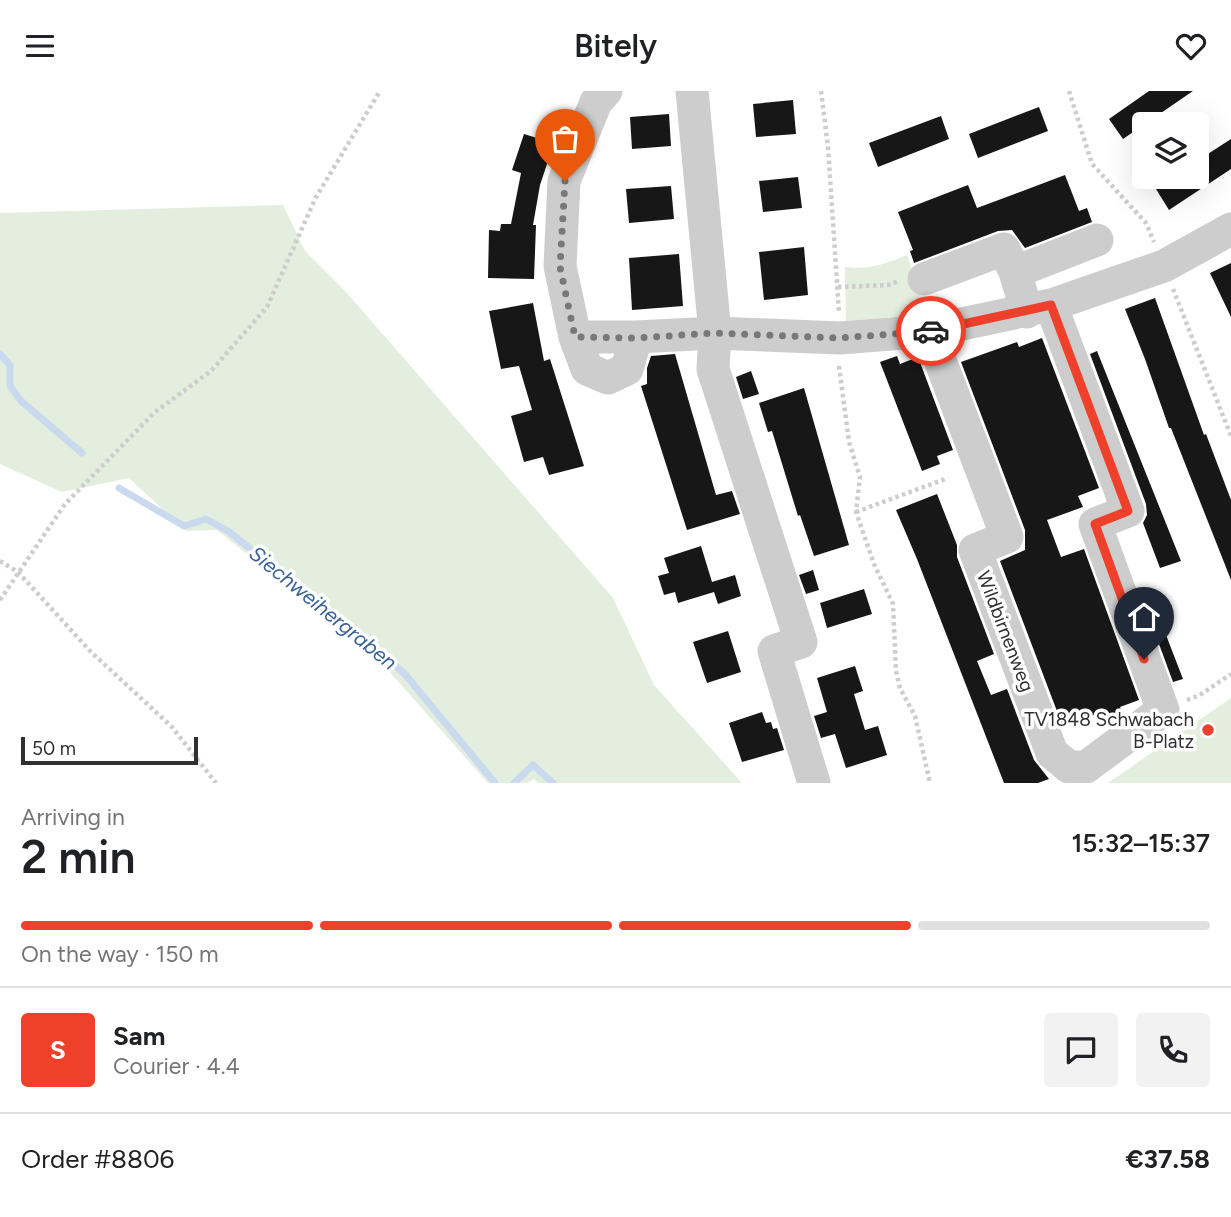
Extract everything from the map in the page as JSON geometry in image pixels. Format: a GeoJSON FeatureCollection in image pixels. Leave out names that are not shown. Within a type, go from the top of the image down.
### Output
{"type":"FeatureCollection","features":[{"type":"Feature","properties":{"kind":"street"},"geometry":{"type":"LineString","coordinates":[[606,91],[596,102],[565,181],[560,267],[575,337],[587,369],[608,378],[627,369],[636,338],[715,333],[840,338],[929,331],[1039,309],[1164,266],[1231,229]]}},
{"type":"Feature","properties":{"kind":"street"},"geometry":{"type":"LineString","coordinates":[[692,91],[715,333],[713,369],[801,642],[774,651],[814,783]]}},
{"type":"Feature","properties":{"kind":"street"},"geometry":{"type":"LineString","coordinates":[[1015,272],[1097,240]]}},
{"type":"Feature","properties":{"kind":"street"},"geometry":{"type":"LineString","coordinates":[[924,279],[1004,249],[1039,309],[1128,511],[1095,524],[1163,710]]}},
{"type":"Feature","properties":{"kind":"street","name":"Wildbirnenweg"},"geometry":{"type":"LineString","coordinates":[[929,331],[1007,537],[975,551],[1052,753],[1069,767],[1086,767],[1163,710]]}},
{"type":"Feature","properties":{"kind":"path"},"geometry":{"type":"LineString","coordinates":[[0,600],[65,505],[155,412],[211,371],[267,307],[316,197],[380,91]]}},
{"type":"Feature","properties":{"kind":"path"},"geometry":{"type":"LineString","coordinates":[[821,91],[838,287],[839,368],[849,442],[860,477],[856,512],[874,564],[893,604],[896,671],[900,688],[915,716],[930,783]]}},
{"type":"Feature","properties":{"kind":"path"},"geometry":{"type":"LineString","coordinates":[[1069,91],[1092,164],[1146,223],[1231,436]]}},
{"type":"Feature","properties":{"kind":"path"},"geometry":{"type":"LineString","coordinates":[[838,287],[888,285],[918,275],[924,279]]}},
{"type":"Feature","properties":{"kind":"path"},"geometry":{"type":"LineString","coordinates":[[856,512],[947,478]]}},
{"type":"Feature","properties":{"kind":"path"},"geometry":{"type":"LineString","coordinates":[[0,561],[18,572],[91,652],[171,726],[216,783]]}},
{"type":"Feature","properties":{"kind":"path"},"geometry":{"type":"LineString","coordinates":[[1163,710],[1200,695],[1231,674]]}},
{"type":"Feature","properties":{"kind":"green space"},"geometry":{"type":"Polygon","coordinates":[[[283,205],[305,251],[346,292],[613,598],[654,685],[742,783],[538,783],[534,779],[527,783],[488,783],[379,660],[217,530],[186,531],[129,478],[62,492],[0,464],[0,213],[283,205]]]}},
{"type":"Feature","properties":{"kind":"green space"},"geometry":{"type":"Polygon","coordinates":[[[907,255],[928,314],[846,321],[845,267],[862,268],[907,255]]]}},
{"type":"Feature","properties":{"kind":"green space","name":"TV1848 Schwabach B-Platz"},"geometry":{"type":"Polygon","coordinates":[[[1231,698],[1231,783],[1108,783],[1231,698]]]}},
{"type":"Feature","properties":{"kind":"building"},"geometry":{"type":"Polygon","coordinates":[[[1149,91],[1193,91],[1162,112],[1132,112],[1132,133],[1123,139],[1109,119],[1149,91]]]}},
{"type":"Feature","properties":{"kind":"building"},"geometry":{"type":"Polygon","coordinates":[[[793,100],[796,134],[756,137],[753,104],[793,100]]]}},
{"type":"Feature","properties":{"kind":"building"},"geometry":{"type":"Polygon","coordinates":[[[1039,107],[1048,131],[978,158],[969,134],[1039,107]]]}},
{"type":"Feature","properties":{"kind":"building"},"geometry":{"type":"Polygon","coordinates":[[[669,114],[671,146],[632,149],[630,117],[669,114]]]}},
{"type":"Feature","properties":{"kind":"building"},"geometry":{"type":"Polygon","coordinates":[[[941,116],[949,139],[878,167],[869,143],[941,116]]]}},
{"type":"Feature","properties":{"kind":"building"},"geometry":{"type":"Polygon","coordinates":[[[542,122],[559,128],[540,185],[533,225],[536,225],[534,279],[488,278],[489,230],[500,231],[501,224],[511,224],[521,173],[512,170],[524,134],[537,138],[542,122]]]}},
{"type":"Feature","properties":{"kind":"building"},"geometry":{"type":"Polygon","coordinates":[[[1231,139],[1231,169],[1209,184],[1209,153],[1231,139]]]}},
{"type":"Feature","properties":{"kind":"building"},"geometry":{"type":"Polygon","coordinates":[[[1065,175],[1079,211],[1087,208],[1092,222],[1025,248],[1012,230],[998,231],[914,263],[910,251],[913,250],[898,212],[968,185],[977,208],[1065,175]]]}},
{"type":"Feature","properties":{"kind":"building"},"geometry":{"type":"Polygon","coordinates":[[[798,177],[802,208],[763,212],[759,181],[798,177]]]}},
{"type":"Feature","properties":{"kind":"building"},"geometry":{"type":"Polygon","coordinates":[[[671,186],[674,219],[629,223],[626,189],[671,186]]]}},
{"type":"Feature","properties":{"kind":"building"},"geometry":{"type":"Polygon","coordinates":[[[1156,189],[1201,189],[1169,210],[1156,189]]]}},
{"type":"Feature","properties":{"kind":"building"},"geometry":{"type":"Polygon","coordinates":[[[804,247],[808,295],[764,300],[759,252],[804,247]]]}},
{"type":"Feature","properties":{"kind":"building"},"geometry":{"type":"Polygon","coordinates":[[[679,254],[683,306],[632,310],[629,258],[679,254]]]}},
{"type":"Feature","properties":{"kind":"building"},"geometry":{"type":"Polygon","coordinates":[[[1231,263],[1231,317],[1210,273],[1231,263]]]}},
{"type":"Feature","properties":{"kind":"building"},"geometry":{"type":"Polygon","coordinates":[[[1155,298],[1204,435],[1206,434],[1231,500],[1231,580],[1169,428],[1125,309],[1155,298]]]}},
{"type":"Feature","properties":{"kind":"building"},"geometry":{"type":"Polygon","coordinates":[[[533,303],[544,361],[550,359],[584,466],[549,475],[543,457],[524,462],[511,416],[532,410],[519,366],[501,369],[489,311],[533,303]]]}},
{"type":"Feature","properties":{"kind":"building"},"geometry":{"type":"Polygon","coordinates":[[[1042,338],[1099,488],[1078,496],[1083,507],[1047,520],[1061,557],[1084,549],[1139,700],[1120,707],[1124,715],[1107,725],[1102,712],[1063,727],[1000,561],[1025,550],[1025,530],[961,362],[1017,342],[1019,347],[1042,338]]]}},
{"type":"Feature","properties":{"kind":"building"},"geometry":{"type":"Polygon","coordinates":[[[1097,351],[1181,561],[1160,568],[1143,523],[1147,515],[1146,504],[1090,354],[1097,351]]]}},
{"type":"Feature","properties":{"kind":"building"},"geometry":{"type":"Polygon","coordinates":[[[675,354],[716,495],[732,491],[740,514],[687,530],[641,386],[647,384],[647,368],[651,356],[675,354]]]}},
{"type":"Feature","properties":{"kind":"building"},"geometry":{"type":"Polygon","coordinates":[[[897,356],[900,364],[918,357],[953,450],[937,456],[940,464],[922,471],[880,362],[897,356]]]}},
{"type":"Feature","properties":{"kind":"building"},"geometry":{"type":"Polygon","coordinates":[[[751,371],[759,394],[743,399],[736,377],[751,371]]]}},
{"type":"Feature","properties":{"kind":"building"},"geometry":{"type":"Polygon","coordinates":[[[804,388],[849,545],[814,556],[800,515],[798,516],[772,431],[768,432],[759,403],[804,388]]]}},
{"type":"Feature","properties":{"kind":"building"},"geometry":{"type":"Polygon","coordinates":[[[937,494],[957,545],[957,557],[994,654],[977,661],[991,695],[1007,689],[1034,760],[1049,779],[1038,783],[1004,783],[896,510],[937,494]]]}},
{"type":"Feature","properties":{"kind":"building"},"geometry":{"type":"Polygon","coordinates":[[[701,546],[712,582],[735,575],[741,596],[718,604],[714,592],[678,603],[675,592],[664,595],[658,576],[669,573],[664,558],[701,546]]]}},
{"type":"Feature","properties":{"kind":"building"},"geometry":{"type":"Polygon","coordinates":[[[813,570],[819,590],[806,594],[799,575],[813,570]]]}},
{"type":"Feature","properties":{"kind":"building"},"geometry":{"type":"Polygon","coordinates":[[[864,589],[872,614],[827,628],[820,603],[864,589]]]}},
{"type":"Feature","properties":{"kind":"building"},"geometry":{"type":"Polygon","coordinates":[[[1161,622],[1183,679],[1173,682],[1152,625],[1161,622]]]}},
{"type":"Feature","properties":{"kind":"building"},"geometry":{"type":"Polygon","coordinates":[[[728,631],[741,672],[707,683],[693,642],[728,631]]]}},
{"type":"Feature","properties":{"kind":"building"},"geometry":{"type":"Polygon","coordinates":[[[855,666],[863,691],[854,694],[865,730],[878,726],[887,755],[846,768],[835,734],[821,738],[814,716],[827,712],[817,678],[855,666]]]}},
{"type":"Feature","properties":{"kind":"building"},"geometry":{"type":"Polygon","coordinates":[[[762,712],[766,723],[771,722],[773,729],[777,728],[784,750],[742,762],[729,723],[762,712]]]}},
{"type":"Feature","properties":{"kind":"waterway","name":"Siechweihergraben"},"geometry":{"type":"LineString","coordinates":[[0,354],[10,365],[10,386],[21,401],[82,453]]}},
{"type":"Feature","properties":{"kind":"waterway","name":"Siechweihergraben"},"geometry":{"type":"LineString","coordinates":[[119,488],[184,526],[206,519],[228,531],[404,673],[495,783]]}},
{"type":"Feature","properties":{"kind":"waterway","name":"Siechweihergraben"},"geometry":{"type":"LineString","coordinates":[[514,783],[533,765],[553,783]]}},
{"type":"Feature","properties":{"kind":"way so far"},"geometry":{"type":"LineString","coordinates":[[565,181],[560,267],[575,337],[636,338],[715,333],[840,338],[931,331]]}},
{"type":"Feature","properties":{"kind":"place","name":"TV1848 Schwabach B-Platz"},"geometry":{"type":"Point","coordinates":[1208,730]}},
{"type":"Feature","properties":{"kind":"route"},"geometry":{"type":"LineString","coordinates":[[931,331],[1051,305],[1128,511],[1095,524],[1144,659]]}}]}
